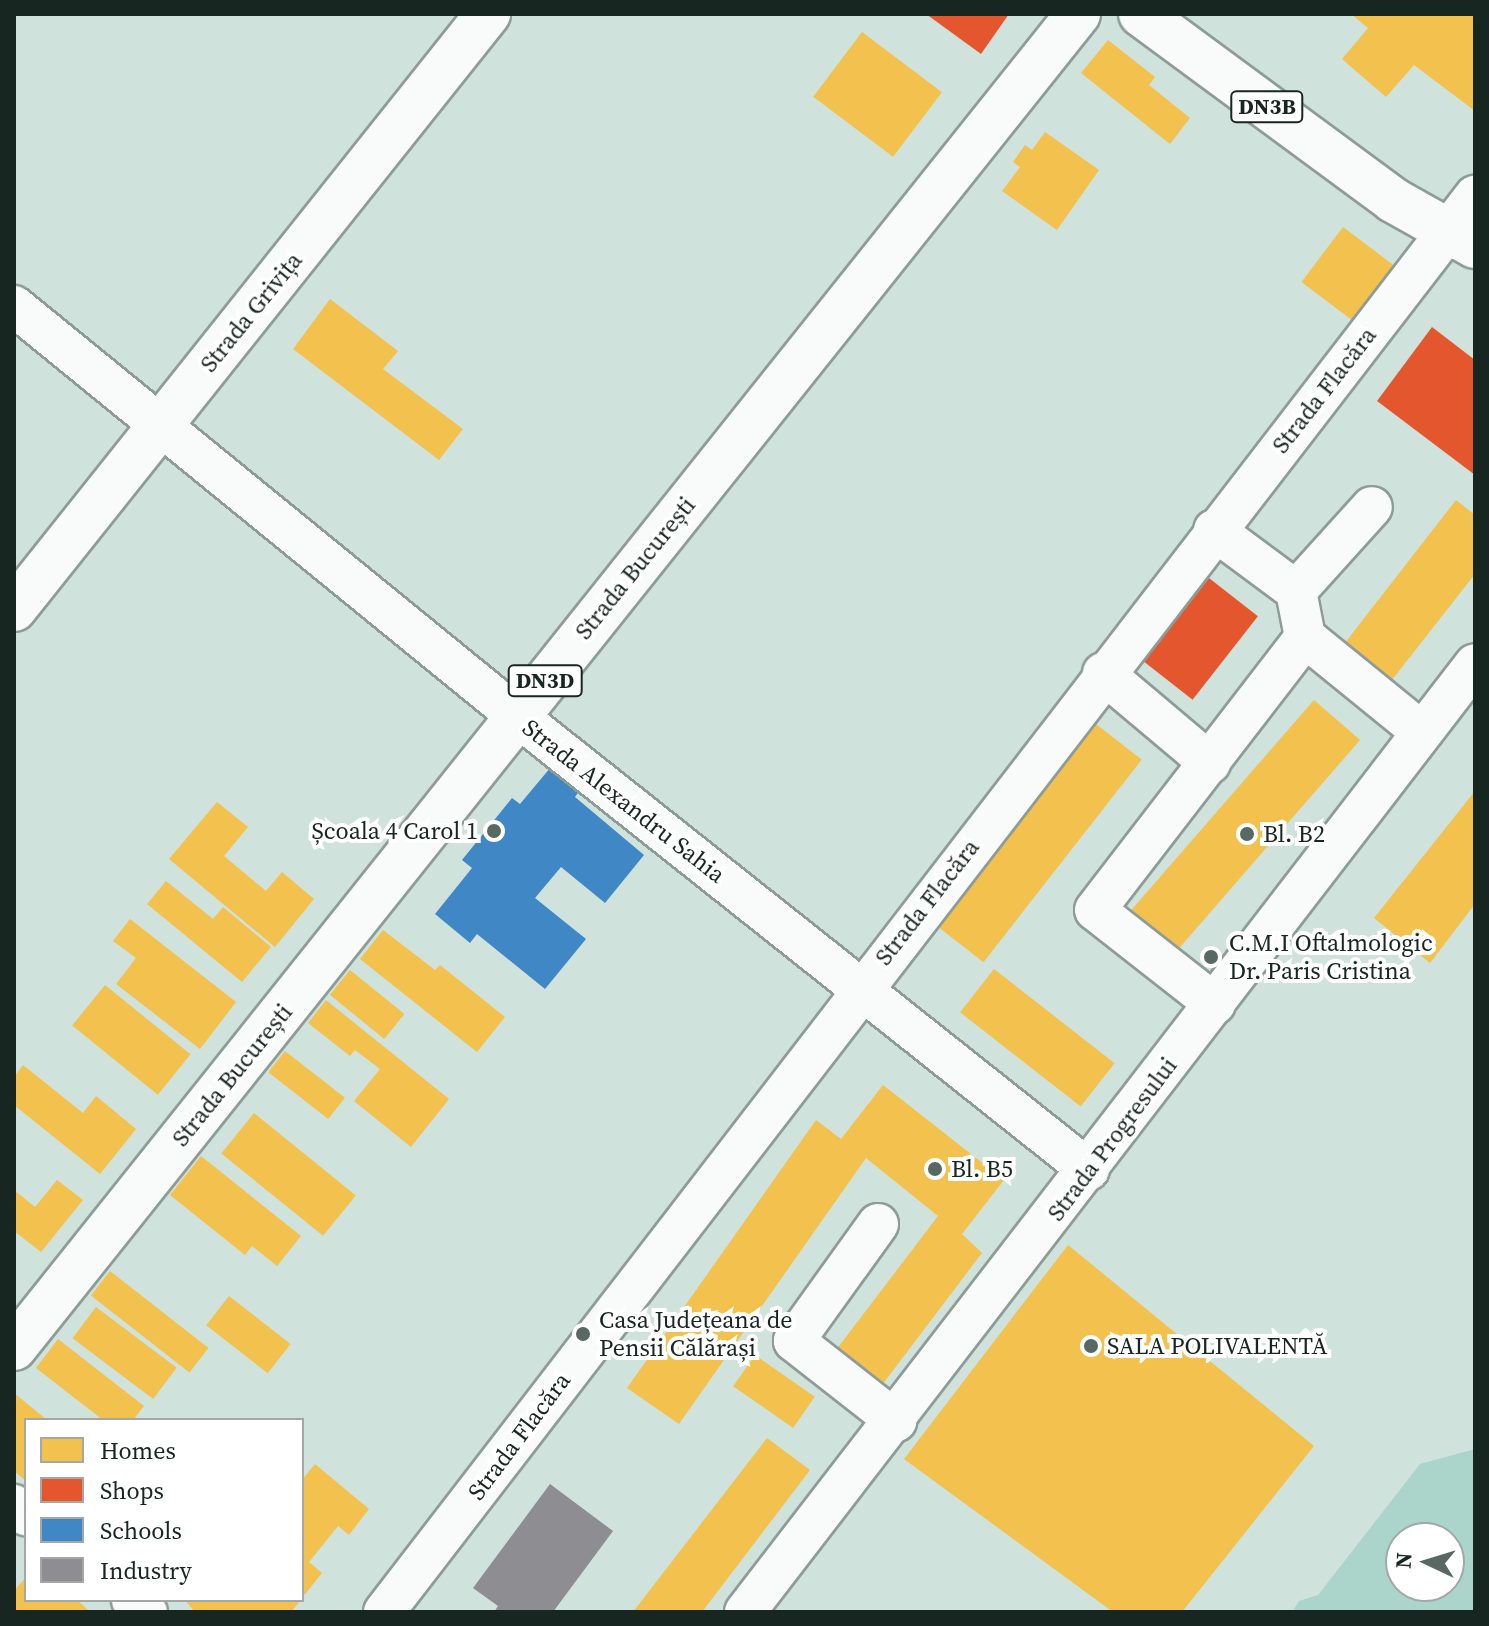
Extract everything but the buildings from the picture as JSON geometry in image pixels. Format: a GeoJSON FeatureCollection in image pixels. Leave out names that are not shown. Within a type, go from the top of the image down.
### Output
{"type":"FeatureCollection","features":[{"type":"Feature","properties":{"kind":"main road","name":"Strada Grivița"},"geometry":{"type":"LineString","coordinates":[[14,609],[488,14]]}},
{"type":"Feature","properties":{"kind":"main road","name":"Strada București"},"geometry":{"type":"LineString","coordinates":[[14,1348],[1078,14]]}},
{"type":"Feature","properties":{"kind":"main road","name":"DN3B"},"geometry":{"type":"LineString","coordinates":[[1141,14],[1393,200],[1459,230],[1475,280]]}},
{"type":"Feature","properties":{"kind":"street","name":"Strada Flacăra"},"geometry":{"type":"LineString","coordinates":[[384,1612],[1214,530],[1459,230]]}},
{"type":"Feature","properties":{"kind":"street","name":"Strada Alexandru Sahia"},"geometry":{"type":"LineString","coordinates":[[14,306],[517,716],[1089,1170]]}},
{"type":"Feature","properties":{"kind":"street"},"geometry":{"type":"LineString","coordinates":[[1296,591],[1372,507]]}},
{"type":"Feature","properties":{"kind":"street"},"geometry":{"type":"LineString","coordinates":[[1214,530],[1296,591],[1305,637],[1422,732]]}},
{"type":"Feature","properties":{"kind":"street"},"geometry":{"type":"LineString","coordinates":[[1215,1004],[1095,910],[1305,637]]}},
{"type":"Feature","properties":{"kind":"street","name":"Strada Progresului"},"geometry":{"type":"LineString","coordinates":[[745,1612],[896,1421],[1475,664]]}},
{"type":"Feature","properties":{"kind":"street"},"geometry":{"type":"LineString","coordinates":[[1103,673],[1210,763]]}},
{"type":"Feature","properties":{"kind":"street"},"geometry":{"type":"LineString","coordinates":[[878,1224],[794,1341],[896,1421]]}},
{"type":"Feature","properties":{"kind":"green space"},"geometry":{"type":"Polygon","coordinates":[[[1475,1449],[1475,1612],[1292,1612],[1299,1601],[1318,1595],[1420,1464],[1475,1449]]]}},
{"type":"Feature","properties":{"kind":"place","name":"Școala 4 Carol 1"},"geometry":{"type":"Point","coordinates":[494,831]}},
{"type":"Feature","properties":{"kind":"place","name":"Bl. B2"},"geometry":{"type":"Point","coordinates":[1247,834]}},
{"type":"Feature","properties":{"kind":"place","name":"C.M.I Oftalmologic Dr. Paris Cristina"},"geometry":{"type":"Point","coordinates":[1211,957]}},
{"type":"Feature","properties":{"kind":"place","name":"Bl. B5"},"geometry":{"type":"Point","coordinates":[935,1169]}},
{"type":"Feature","properties":{"kind":"place","name":"Casa Județeana de Pensii Călărași"},"geometry":{"type":"Point","coordinates":[583,1334]}},
{"type":"Feature","properties":{"kind":"place","name":"SALA POLIVALENTĂ"},"geometry":{"type":"Point","coordinates":[1091,1346]}}]}
